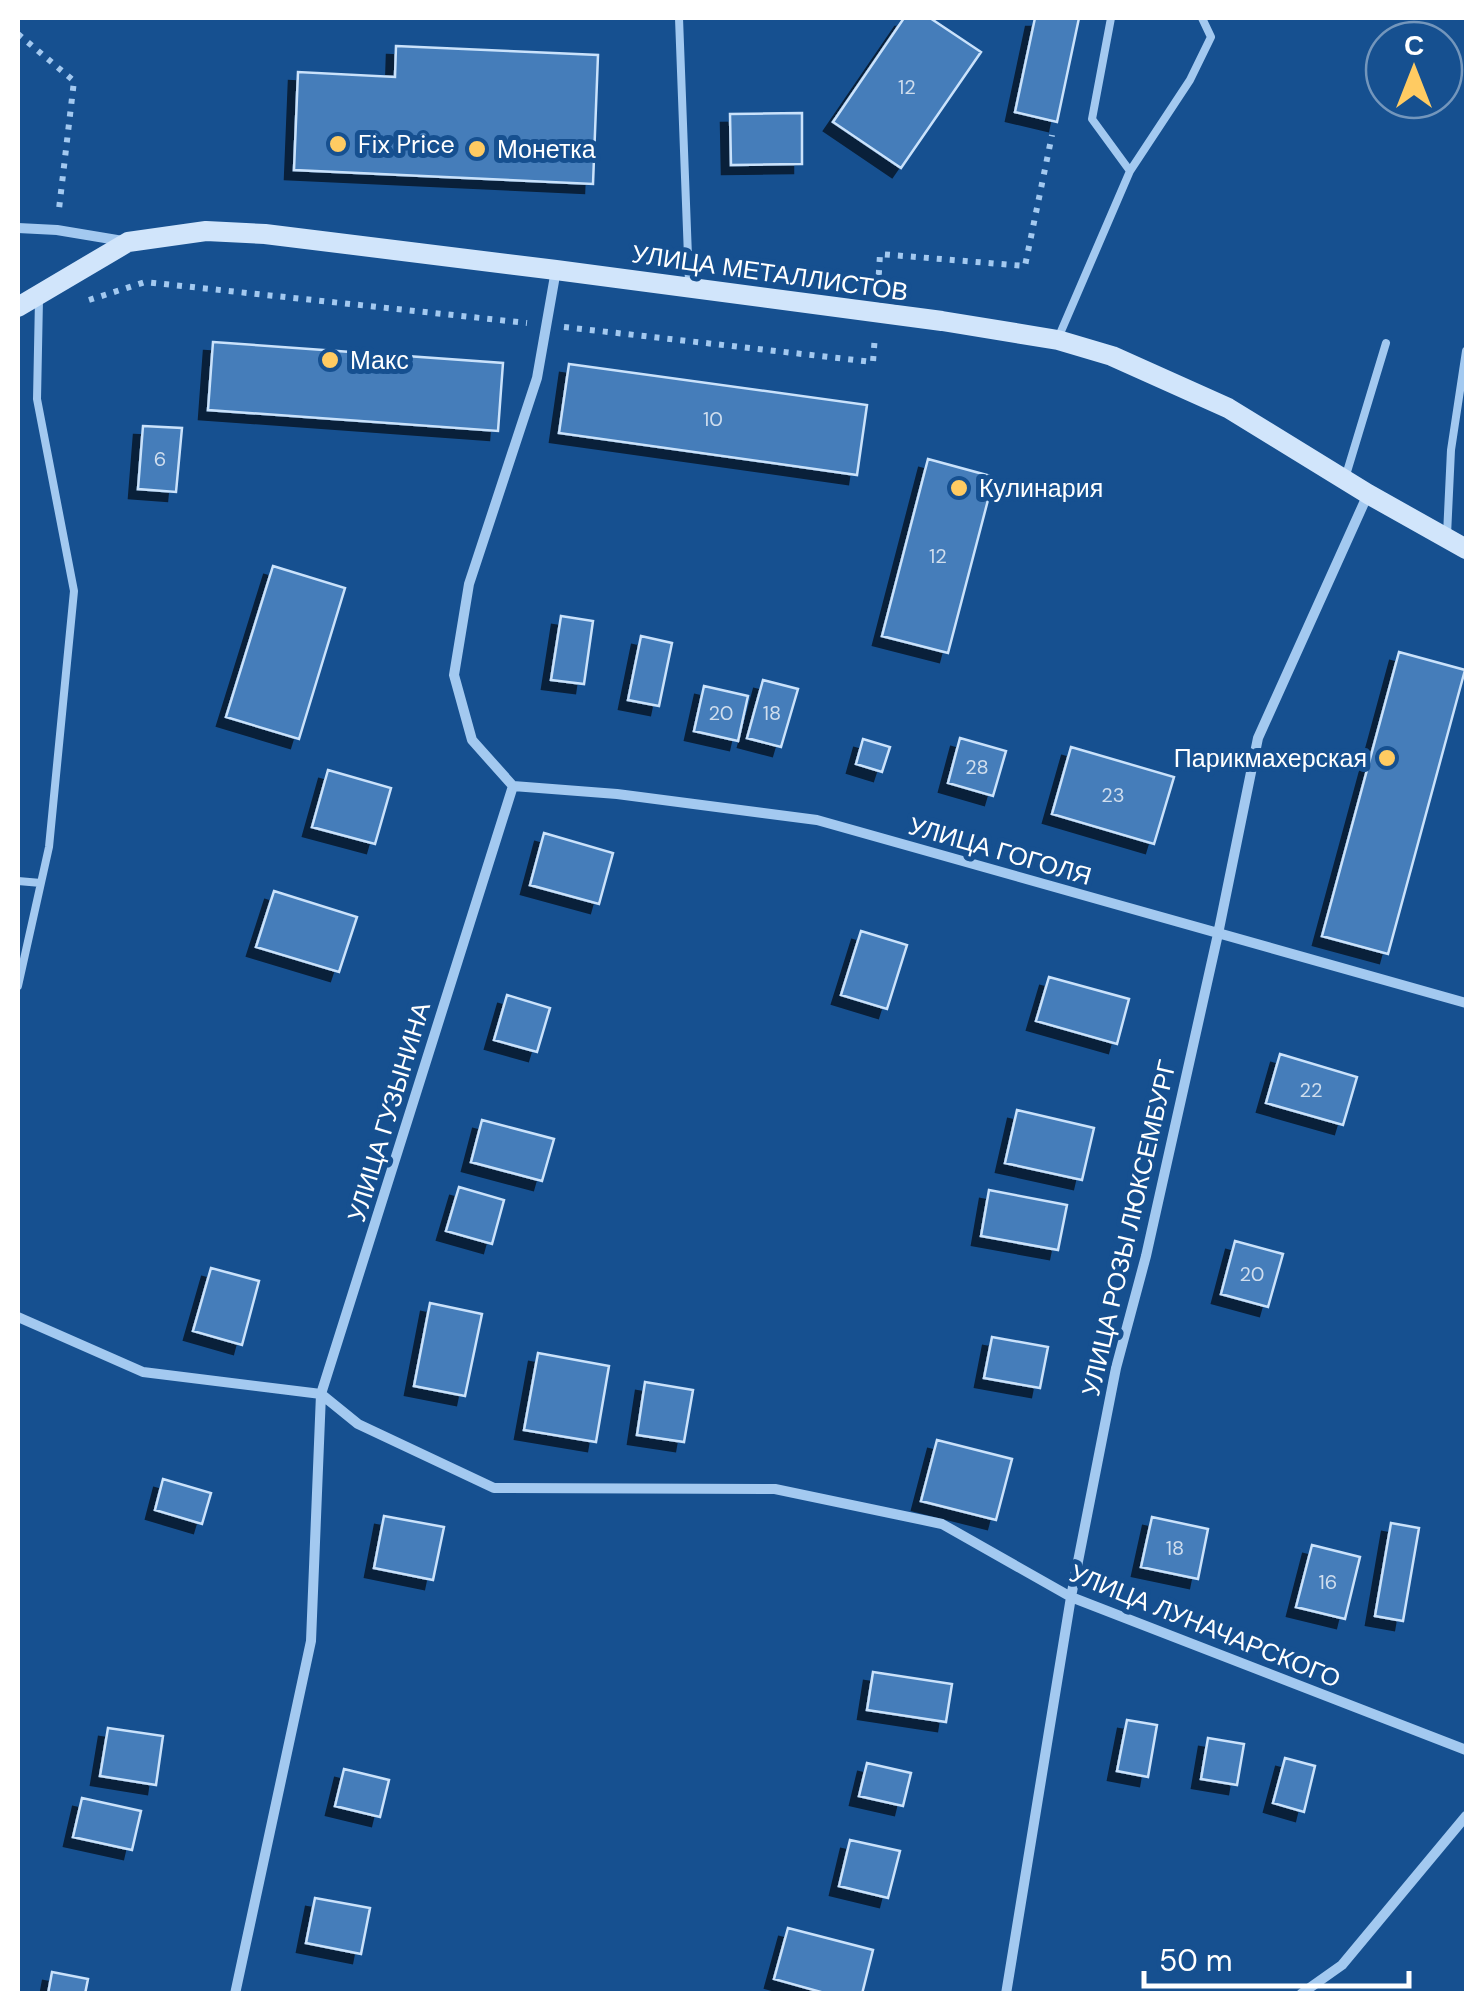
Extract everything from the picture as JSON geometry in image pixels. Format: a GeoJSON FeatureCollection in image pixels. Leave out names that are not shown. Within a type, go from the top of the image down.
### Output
{"type":"FeatureCollection","features":[{"type":"Feature","properties":{"kind":"main road","name":"УЛИЦА МЕТАЛЛИСТОВ"},"geometry":{"type":"LineString","coordinates":[[128,242],[206,231],[265,234],[1058,340],[1112,356],[1228,408],[1466,549]]}},
{"type":"Feature","properties":{"kind":"main road"},"geometry":{"type":"LineString","coordinates":[[18,307],[128,242]]}},
{"type":"Feature","properties":{"kind":"street","name":"УЛИЦА МЕТАЛЛИСТОВ"},"geometry":{"type":"LineString","coordinates":[[18,228],[128,242]]}},
{"type":"Feature","properties":{"kind":"street"},"geometry":{"type":"LineString","coordinates":[[513,786],[472,740],[454,675],[469,584],[538,378],[556,270]]}},
{"type":"Feature","properties":{"kind":"street","name":"УЛИЦА РОЗЫ ЛЮКСЕМБУРГ"},"geometry":{"type":"LineString","coordinates":[[1006,1994],[1071,1597],[1116,1368],[1146,1256],[1258,738],[1368,494]]}},
{"type":"Feature","properties":{"kind":"street","name":"УЛИЦА ГОГОЛЯ"},"geometry":{"type":"LineString","coordinates":[[513,786],[617,794],[816,820],[1466,1004]]}},
{"type":"Feature","properties":{"kind":"street","name":"УЛИЦА ГУЗЫНИНА"},"geometry":{"type":"LineString","coordinates":[[235,1994],[311,1640],[321,1394],[513,786]]}},
{"type":"Feature","properties":{"kind":"street"},"geometry":{"type":"LineString","coordinates":[[18,1317],[143,1372],[321,1394]]}},
{"type":"Feature","properties":{"kind":"street","name":"УЛИЦА ЛУНАЧАРСКОГО"},"geometry":{"type":"LineString","coordinates":[[321,1394],[358,1424],[494,1488],[775,1490],[942,1524],[1071,1597],[1466,1750]]}},
{"type":"Feature","properties":{"kind":"street"},"geometry":{"type":"LineString","coordinates":[[1301,1994],[1342,1965],[1466,1816]]}},
{"type":"Feature","properties":{"kind":"lane"},"geometry":{"type":"LineString","coordinates":[[680,18],[689,288]]}},
{"type":"Feature","properties":{"kind":"lane"},"geometry":{"type":"LineString","coordinates":[[1111,18],[1092,119],[1130,171]]}},
{"type":"Feature","properties":{"kind":"lane"},"geometry":{"type":"LineString","coordinates":[[1058,340],[1130,171],[1190,80],[1212,37],[1202,18]]}},
{"type":"Feature","properties":{"kind":"lane"},"geometry":{"type":"LineString","coordinates":[[18,986],[49,847],[74,591],[36,400],[39,294]]}},
{"type":"Feature","properties":{"kind":"lane"},"geometry":{"type":"LineString","coordinates":[[1344,480],[1386,343]]}},
{"type":"Feature","properties":{"kind":"lane"},"geometry":{"type":"LineString","coordinates":[[1446,539],[1451,450],[1466,351]]}},
{"type":"Feature","properties":{"kind":"lane"},"geometry":{"type":"LineString","coordinates":[[18,880],[40,884]]}},
{"type":"Feature","properties":{"kind":"path"},"geometry":{"type":"LineString","coordinates":[[18,34],[74,81],[56,230]]}},
{"type":"Feature","properties":{"kind":"building"},"geometry":{"type":"Polygon","coordinates":[[[904,18],[930,18],[981,52],[901,168],[833,122],[904,18]]]}},
{"type":"Feature","properties":{"kind":"building"},"geometry":{"type":"Polygon","coordinates":[[[1035,18],[1079,18],[1057,122],[1015,112],[1035,18]]]}},
{"type":"Feature","properties":{"kind":"building"},"geometry":{"type":"Polygon","coordinates":[[[396,46],[598,55],[593,184],[294,170],[298,72],[395,77],[396,46]]]}},
{"type":"Feature","properties":{"kind":"building"},"geometry":{"type":"Polygon","coordinates":[[[802,113],[802,164],[731,165],[730,114],[802,113]]]}},
{"type":"Feature","properties":{"kind":"building"},"geometry":{"type":"Polygon","coordinates":[[[213,342],[503,363],[498,431],[208,410],[213,342]]]}},
{"type":"Feature","properties":{"kind":"building"},"geometry":{"type":"Polygon","coordinates":[[[569,364],[867,405],[857,475],[559,433],[569,364]]]}},
{"type":"Feature","properties":{"kind":"building"},"geometry":{"type":"Polygon","coordinates":[[[143,426],[182,428],[176,492],[138,489],[143,426]]]}},
{"type":"Feature","properties":{"kind":"building"},"geometry":{"type":"Polygon","coordinates":[[[928,459],[994,477],[948,653],[882,636],[928,459]]]}},
{"type":"Feature","properties":{"kind":"building"},"geometry":{"type":"Polygon","coordinates":[[[273,566],[345,588],[299,739],[226,717],[273,566]]]}},
{"type":"Feature","properties":{"kind":"building"},"geometry":{"type":"Polygon","coordinates":[[[561,616],[593,621],[584,684],[551,680],[561,616]]]}},
{"type":"Feature","properties":{"kind":"building"},"geometry":{"type":"Polygon","coordinates":[[[641,636],[672,643],[659,706],[628,700],[641,636]]]}},
{"type":"Feature","properties":{"kind":"building"},"geometry":{"type":"Polygon","coordinates":[[[1399,652],[1465,670],[1388,954],[1322,936],[1399,652]]]}},
{"type":"Feature","properties":{"kind":"building"},"geometry":{"type":"Polygon","coordinates":[[[763,680],[798,689],[781,747],[747,738],[763,680]]]}},
{"type":"Feature","properties":{"kind":"building"},"geometry":{"type":"Polygon","coordinates":[[[704,686],[748,696],[738,741],[694,731],[704,686]]]}},
{"type":"Feature","properties":{"kind":"building"},"geometry":{"type":"Polygon","coordinates":[[[960,738],[1006,751],[993,796],[948,783],[960,738]]]}},
{"type":"Feature","properties":{"kind":"building"},"geometry":{"type":"Polygon","coordinates":[[[863,739],[890,747],[882,772],[856,764],[863,739]]]}},
{"type":"Feature","properties":{"kind":"building"},"geometry":{"type":"Polygon","coordinates":[[[1071,747],[1174,777],[1154,844],[1052,814],[1071,747]]]}},
{"type":"Feature","properties":{"kind":"building"},"geometry":{"type":"Polygon","coordinates":[[[328,770],[391,788],[375,844],[312,827],[328,770]]]}},
{"type":"Feature","properties":{"kind":"building"},"geometry":{"type":"Polygon","coordinates":[[[544,833],[613,853],[599,904],[530,885],[544,833]]]}},
{"type":"Feature","properties":{"kind":"building"},"geometry":{"type":"Polygon","coordinates":[[[274,891],[357,917],[339,972],[256,947],[274,891]]]}},
{"type":"Feature","properties":{"kind":"building"},"geometry":{"type":"Polygon","coordinates":[[[861,931],[907,945],[887,1009],[841,995],[861,931]]]}},
{"type":"Feature","properties":{"kind":"building"},"geometry":{"type":"Polygon","coordinates":[[[1049,977],[1129,999],[1117,1044],[1036,1021],[1049,977]]]}},
{"type":"Feature","properties":{"kind":"building"},"geometry":{"type":"Polygon","coordinates":[[[507,995],[550,1008],[537,1052],[494,1040],[507,995]]]}},
{"type":"Feature","properties":{"kind":"building"},"geometry":{"type":"Polygon","coordinates":[[[1280,1054],[1357,1077],[1343,1125],[1266,1103],[1280,1054]]]}},
{"type":"Feature","properties":{"kind":"building"},"geometry":{"type":"Polygon","coordinates":[[[1017,1110],[1094,1128],[1082,1180],[1005,1163],[1017,1110]]]}},
{"type":"Feature","properties":{"kind":"building"},"geometry":{"type":"Polygon","coordinates":[[[482,1120],[554,1139],[542,1181],[471,1162],[482,1120]]]}},
{"type":"Feature","properties":{"kind":"building"},"geometry":{"type":"Polygon","coordinates":[[[459,1187],[504,1200],[492,1244],[446,1231],[459,1187]]]}},
{"type":"Feature","properties":{"kind":"building"},"geometry":{"type":"Polygon","coordinates":[[[989,1190],[1067,1205],[1058,1250],[981,1236],[989,1190]]]}},
{"type":"Feature","properties":{"kind":"building"},"geometry":{"type":"Polygon","coordinates":[[[1235,1241],[1283,1254],[1268,1307],[1221,1294],[1235,1241]]]}},
{"type":"Feature","properties":{"kind":"building"},"geometry":{"type":"Polygon","coordinates":[[[211,1268],[259,1281],[242,1345],[193,1331],[211,1268]]]}},
{"type":"Feature","properties":{"kind":"building"},"geometry":{"type":"Polygon","coordinates":[[[430,1303],[482,1314],[465,1396],[414,1386],[430,1303]]]}},
{"type":"Feature","properties":{"kind":"building"},"geometry":{"type":"Polygon","coordinates":[[[992,1337],[1048,1347],[1040,1388],[984,1378],[992,1337]]]}},
{"type":"Feature","properties":{"kind":"building"},"geometry":{"type":"Polygon","coordinates":[[[538,1353],[609,1366],[596,1442],[524,1430],[538,1353]]]}},
{"type":"Feature","properties":{"kind":"building"},"geometry":{"type":"Polygon","coordinates":[[[645,1382],[693,1390],[684,1442],[637,1435],[645,1382]]]}},
{"type":"Feature","properties":{"kind":"building"},"geometry":{"type":"Polygon","coordinates":[[[937,1440],[1012,1459],[996,1520],[921,1501],[937,1440]]]}},
{"type":"Feature","properties":{"kind":"building"},"geometry":{"type":"Polygon","coordinates":[[[163,1479],[211,1493],[202,1524],[155,1510],[163,1479]]]}},
{"type":"Feature","properties":{"kind":"building"},"geometry":{"type":"Polygon","coordinates":[[[384,1516],[444,1527],[433,1580],[374,1568],[384,1516]]]}},
{"type":"Feature","properties":{"kind":"building"},"geometry":{"type":"Polygon","coordinates":[[[1152,1517],[1208,1529],[1198,1579],[1141,1567],[1152,1517]]]}},
{"type":"Feature","properties":{"kind":"building"},"geometry":{"type":"Polygon","coordinates":[[[1391,1523],[1419,1528],[1403,1621],[1375,1616],[1391,1523]]]}},
{"type":"Feature","properties":{"kind":"building"},"geometry":{"type":"Polygon","coordinates":[[[1312,1545],[1360,1557],[1345,1619],[1296,1607],[1312,1545]]]}},
{"type":"Feature","properties":{"kind":"building"},"geometry":{"type":"Polygon","coordinates":[[[873,1672],[952,1684],[946,1722],[867,1710],[873,1672]]]}},
{"type":"Feature","properties":{"kind":"building"},"geometry":{"type":"Polygon","coordinates":[[[1127,1720],[1157,1725],[1148,1777],[1117,1771],[1127,1720]]]}},
{"type":"Feature","properties":{"kind":"building"},"geometry":{"type":"Polygon","coordinates":[[[108,1728],[163,1736],[156,1785],[100,1776],[108,1728]]]}},
{"type":"Feature","properties":{"kind":"building"},"geometry":{"type":"Polygon","coordinates":[[[1208,1738],[1244,1744],[1237,1785],[1201,1779],[1208,1738]]]}},
{"type":"Feature","properties":{"kind":"building"},"geometry":{"type":"Polygon","coordinates":[[[1285,1758],[1315,1766],[1304,1812],[1273,1803],[1285,1758]]]}},
{"type":"Feature","properties":{"kind":"building"},"geometry":{"type":"Polygon","coordinates":[[[867,1763],[911,1773],[903,1806],[859,1796],[867,1763]]]}},
{"type":"Feature","properties":{"kind":"building"},"geometry":{"type":"Polygon","coordinates":[[[344,1769],[389,1780],[380,1817],[335,1806],[344,1769]]]}},
{"type":"Feature","properties":{"kind":"building"},"geometry":{"type":"Polygon","coordinates":[[[82,1798],[141,1811],[132,1850],[73,1837],[82,1798]]]}},
{"type":"Feature","properties":{"kind":"building"},"geometry":{"type":"Polygon","coordinates":[[[850,1840],[900,1851],[888,1898],[839,1886],[850,1840]]]}},
{"type":"Feature","properties":{"kind":"building"},"geometry":{"type":"Polygon","coordinates":[[[315,1898],[370,1908],[361,1954],[306,1943],[315,1898]]]}},
{"type":"Feature","properties":{"kind":"building"},"geometry":{"type":"Polygon","coordinates":[[[788,1928],[873,1950],[862,1994],[828,1994],[774,1979],[788,1928]]]}},
{"type":"Feature","properties":{"kind":"building"},"geometry":{"type":"Polygon","coordinates":[[[52,1972],[88,1979],[85,1994],[48,1994],[52,1972]]]}},
{"type":"Feature","properties":{"kind":"place","name":"Fix Price"},"geometry":{"type":"Point","coordinates":[338,144]}},
{"type":"Feature","properties":{"kind":"place","name":"Монетка"},"geometry":{"type":"Point","coordinates":[477,149]}},
{"type":"Feature","properties":{"kind":"place","name":"Макс"},"geometry":{"type":"Point","coordinates":[330,360]}},
{"type":"Feature","properties":{"kind":"place","name":"Кулинария"},"geometry":{"type":"Point","coordinates":[959,488]}},
{"type":"Feature","properties":{"kind":"place","name":"Парикмахерская"},"geometry":{"type":"Point","coordinates":[1387,758]}}]}
